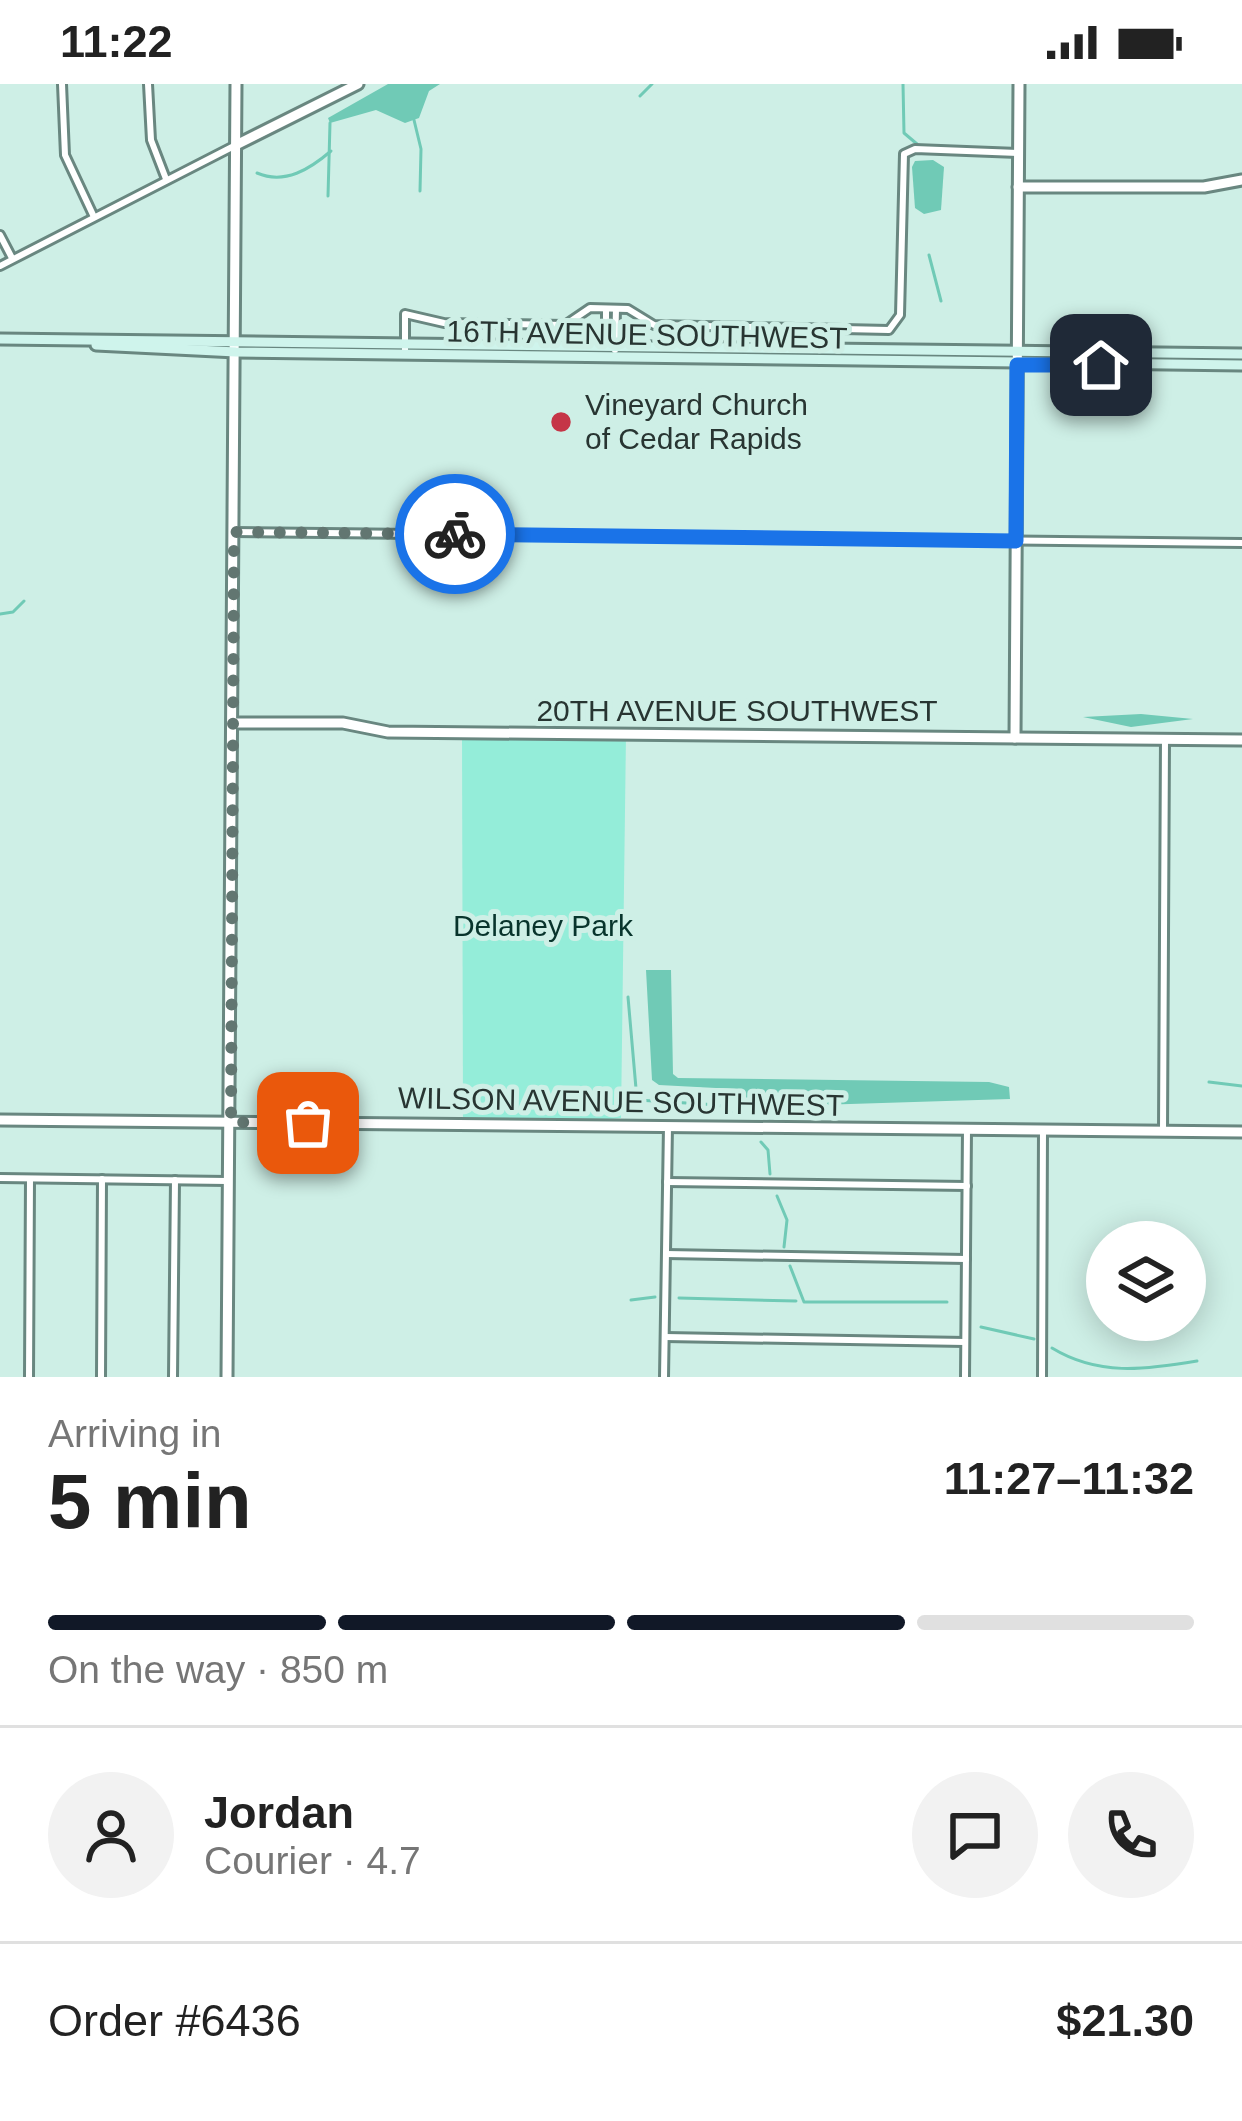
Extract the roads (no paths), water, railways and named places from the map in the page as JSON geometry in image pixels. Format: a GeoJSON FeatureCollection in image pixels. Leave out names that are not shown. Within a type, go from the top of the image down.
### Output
{"type":"FeatureCollection","features":[{"type":"Feature","properties":{"kind":"main road","name":"16TH AVENUE SOUTHWEST"},"geometry":{"type":"LineString","coordinates":[[0,339],[52,339],[137,350],[236,346],[611,358],[1242,354]]}},
{"type":"Feature","properties":{"kind":"main road","name":"16TH AVENUE SOUTHWEST"},"geometry":{"type":"LineString","coordinates":[[405,349],[611,347],[1242,365]]}},
{"type":"Feature","properties":{"kind":"main road"},"geometry":{"type":"LineString","coordinates":[[1138,365],[1190,354]]}},
{"type":"Feature","properties":{"kind":"street"},"geometry":{"type":"LineString","coordinates":[[62,84],[65,154],[94,217]]}},
{"type":"Feature","properties":{"kind":"street"},"geometry":{"type":"LineString","coordinates":[[148,84],[151,140],[167,181]]}},
{"type":"Feature","properties":{"kind":"street"},"geometry":{"type":"LineString","coordinates":[[227,1377],[236,84]]}},
{"type":"Feature","properties":{"kind":"street"},"geometry":{"type":"LineString","coordinates":[[0,266],[358,84]]}},
{"type":"Feature","properties":{"kind":"street"},"geometry":{"type":"LineString","coordinates":[[1015,738],[1018,84]]}},
{"type":"Feature","properties":{"kind":"street"},"geometry":{"type":"LineString","coordinates":[[405,349],[405,314],[444,323],[565,325],[590,308],[628,309],[654,325],[889,330],[900,315],[904,154],[915,149],[1018,153]]}},
{"type":"Feature","properties":{"kind":"street"},"geometry":{"type":"LineString","coordinates":[[1018,187],[1204,187],[1242,180]]}},
{"type":"Feature","properties":{"kind":"street"},"geometry":{"type":"LineString","coordinates":[[0,235],[13,260]]}},
{"type":"Feature","properties":{"kind":"street"},"geometry":{"type":"LineString","coordinates":[[606,309],[611,347]]}},
{"type":"Feature","properties":{"kind":"street"},"geometry":{"type":"LineString","coordinates":[[611,358],[616,309]]}},
{"type":"Feature","properties":{"kind":"street"},"geometry":{"type":"LineString","coordinates":[[234,532],[1242,544]]}},
{"type":"Feature","properties":{"kind":"street","name":"20TH AVENUE SOUTHWEST"},"geometry":{"type":"LineString","coordinates":[[233,722],[344,723],[388,732],[1242,740]]}},
{"type":"Feature","properties":{"kind":"street"},"geometry":{"type":"LineString","coordinates":[[1162,1131],[1165,739]]}},
{"type":"Feature","properties":{"kind":"street","name":"WILSON AVENUE SOUTHWEST"},"geometry":{"type":"LineString","coordinates":[[0,1120],[1242,1132]]}},
{"type":"Feature","properties":{"kind":"street"},"geometry":{"type":"LineString","coordinates":[[664,1377],[668,1126]]}},
{"type":"Feature","properties":{"kind":"street"},"geometry":{"type":"LineString","coordinates":[[964,1377],[967,1129]]}},
{"type":"Feature","properties":{"kind":"street"},"geometry":{"type":"LineString","coordinates":[[1042,1377],[1043,1130]]}},
{"type":"Feature","properties":{"kind":"street"},"geometry":{"type":"LineString","coordinates":[[0,1178],[230,1180]]}},
{"type":"Feature","properties":{"kind":"street"},"geometry":{"type":"LineString","coordinates":[[29,1377],[30,1179]]}},
{"type":"Feature","properties":{"kind":"street"},"geometry":{"type":"LineString","coordinates":[[101,1377],[102,1179]]}},
{"type":"Feature","properties":{"kind":"street"},"geometry":{"type":"LineString","coordinates":[[173,1377],[175,1180]]}},
{"type":"Feature","properties":{"kind":"street"},"geometry":{"type":"LineString","coordinates":[[667,1182],[967,1186]]}},
{"type":"Feature","properties":{"kind":"street"},"geometry":{"type":"LineString","coordinates":[[666,1254],[966,1259]]}},
{"type":"Feature","properties":{"kind":"street"},"geometry":{"type":"LineString","coordinates":[[665,1337],[965,1342]]}},
{"type":"Feature","properties":{"kind":"waterway"},"geometry":{"type":"LineString","coordinates":[[640,96],[652,84]]}},
{"type":"Feature","properties":{"kind":"waterway"},"geometry":{"type":"LineString","coordinates":[[903,84],[904,133],[917,144]]}},
{"type":"Feature","properties":{"kind":"waterway"},"geometry":{"type":"LineString","coordinates":[[414,120],[421,149],[420,191]]}},
{"type":"Feature","properties":{"kind":"waterway"},"geometry":{"type":"LineString","coordinates":[[328,196],[330,123]]}},
{"type":"Feature","properties":{"kind":"waterway"},"geometry":{"type":"LineString","coordinates":[[257,173],[287,176],[331,151]]}},
{"type":"Feature","properties":{"kind":"waterway"},"geometry":{"type":"LineString","coordinates":[[929,255],[941,301]]}},
{"type":"Feature","properties":{"kind":"waterway"},"geometry":{"type":"LineString","coordinates":[[0,614],[13,612],[24,601]]}},
{"type":"Feature","properties":{"kind":"waterway"},"geometry":{"type":"LineString","coordinates":[[628,997],[637,1100],[719,1105],[731,1112]]}},
{"type":"Feature","properties":{"kind":"waterway"},"geometry":{"type":"LineString","coordinates":[[1209,1082],[1242,1086]]}},
{"type":"Feature","properties":{"kind":"waterway"},"geometry":{"type":"LineString","coordinates":[[761,1142],[768,1150],[770,1174]]}},
{"type":"Feature","properties":{"kind":"waterway"},"geometry":{"type":"LineString","coordinates":[[777,1196],[787,1220],[784,1247]]}},
{"type":"Feature","properties":{"kind":"waterway"},"geometry":{"type":"LineString","coordinates":[[790,1266],[804,1302],[947,1302]]}},
{"type":"Feature","properties":{"kind":"waterway"},"geometry":{"type":"LineString","coordinates":[[631,1300],[655,1297]]}},
{"type":"Feature","properties":{"kind":"waterway"},"geometry":{"type":"LineString","coordinates":[[679,1298],[796,1301]]}},
{"type":"Feature","properties":{"kind":"waterway"},"geometry":{"type":"LineString","coordinates":[[981,1327],[1034,1339]]}},
{"type":"Feature","properties":{"kind":"waterway"},"geometry":{"type":"LineString","coordinates":[[1052,1348],[1104,1367],[1197,1361]]}},
{"type":"Feature","properties":{"kind":"place","name":"Vineyard Church of Cedar Rapids"},"geometry":{"type":"Point","coordinates":[561,422]}},
{"type":"Feature","properties":{"kind":"park label","name":"Delaney Park"},"geometry":{"type":"Point","coordinates":[543,926]}}]}
